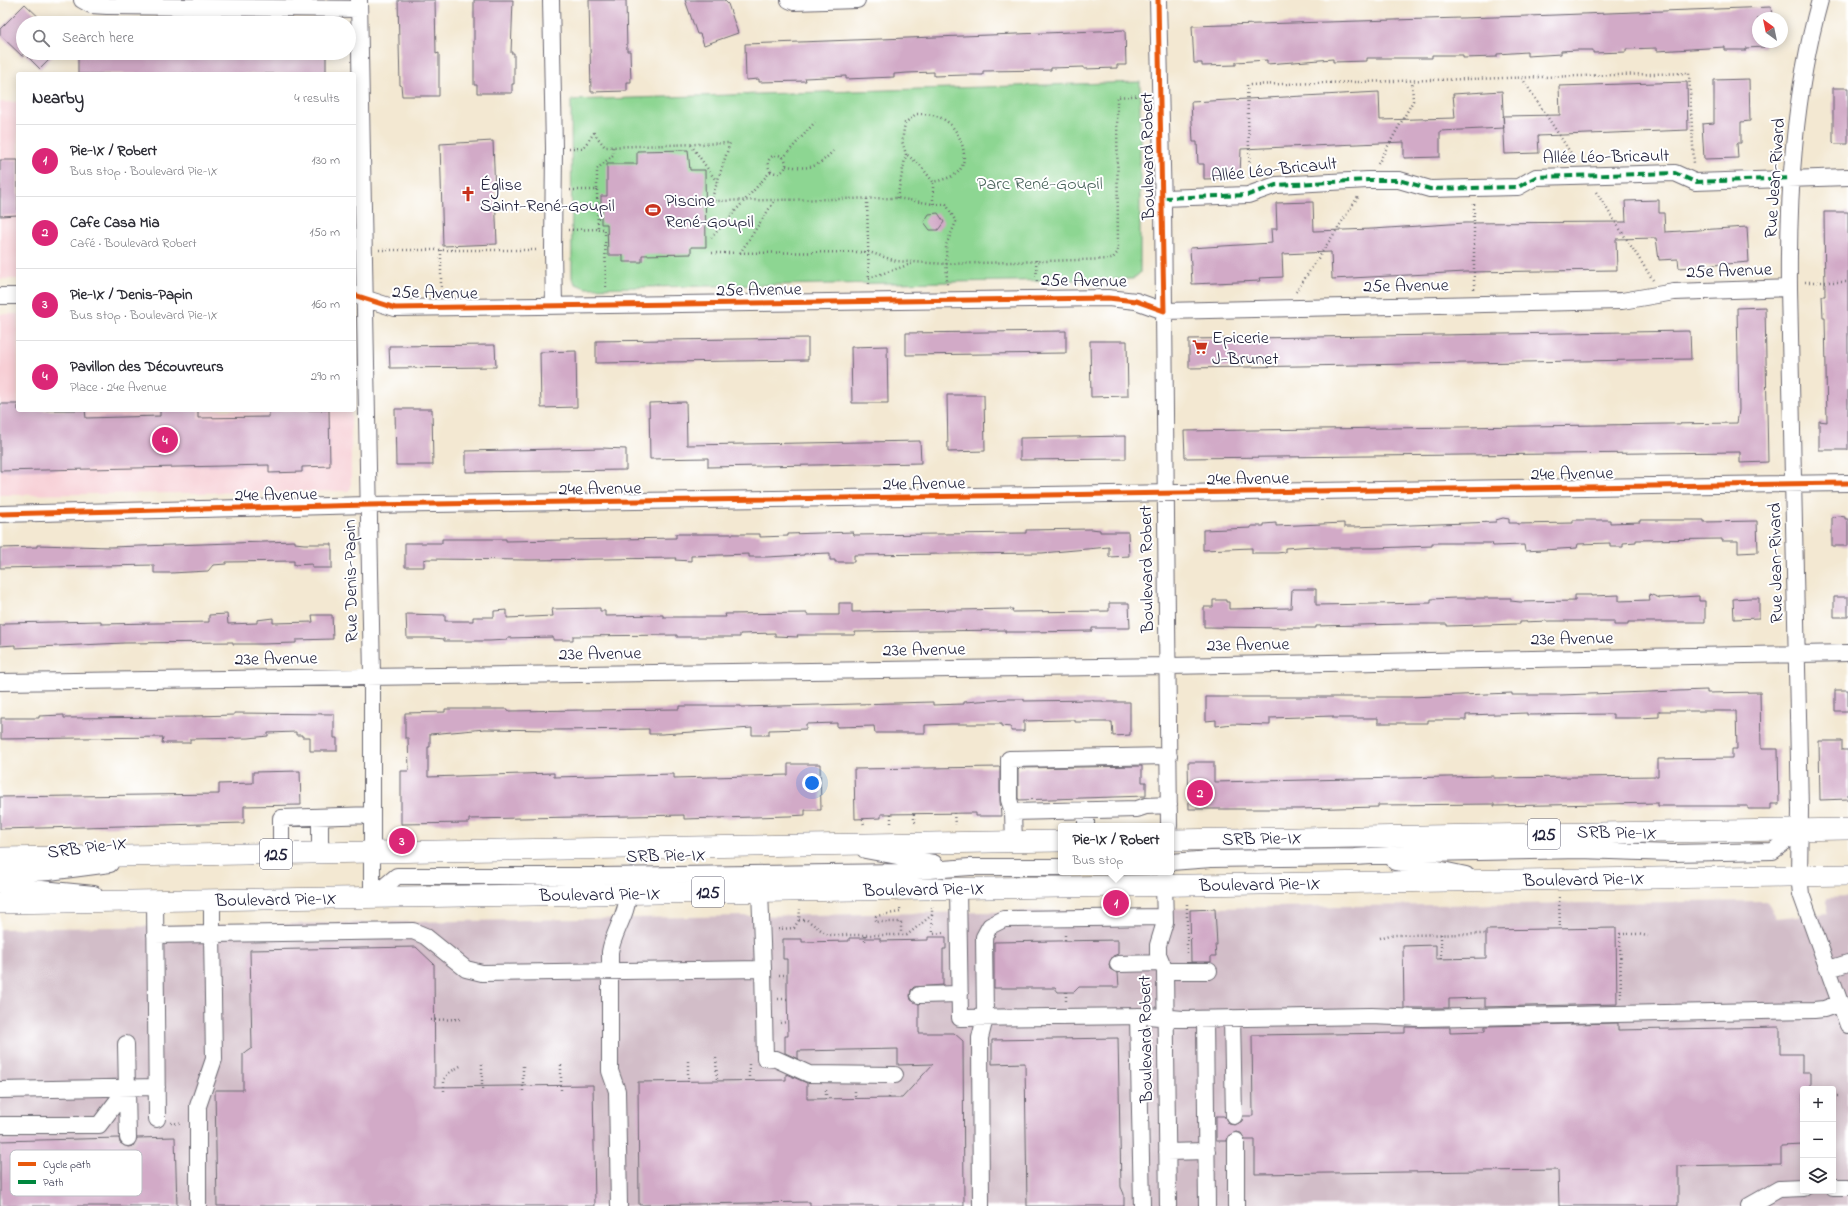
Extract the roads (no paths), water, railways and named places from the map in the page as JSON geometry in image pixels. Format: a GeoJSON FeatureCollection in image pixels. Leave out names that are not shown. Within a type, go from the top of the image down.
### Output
{"type":"FeatureCollection","features":[{"type":"Feature","properties":{"kind":"main road","name":"125"},"geometry":{"type":"LineString","coordinates":[[1174,840],[1848,829]]}},
{"type":"Feature","properties":{"kind":"main road","name":"125"},"geometry":{"type":"LineString","coordinates":[[0,858],[1058,841]]}},
{"type":"Feature","properties":{"kind":"main road","name":"Boulevard Pie-IX"},"geometry":{"type":"LineString","coordinates":[[0,903],[958,888],[1164,878],[1491,880],[1848,874]]}},
{"type":"Feature","properties":{"kind":"street"},"geometry":{"type":"LineString","coordinates":[[82,0],[91,5],[166,3],[359,4]]}},
{"type":"Feature","properties":{"kind":"street"},"geometry":{"type":"LineString","coordinates":[[551,0],[554,148],[554,306]]}},
{"type":"Feature","properties":{"kind":"street"},"geometry":{"type":"LineString","coordinates":[[789,0],[794,2],[857,0]]}},
{"type":"Feature","properties":{"kind":"street","name":"Boulevard Robert"},"geometry":{"type":"LineString","coordinates":[[1158,0],[1164,311],[1169,823]]}},
{"type":"Feature","properties":{"kind":"street","name":"Rue Jean-Rivard"},"geometry":{"type":"LineString","coordinates":[[1820,0],[1811,34],[1800,88],[1791,178],[1789,285],[1800,830],[1799,875],[1803,900],[1848,1025]]}},
{"type":"Feature","properties":{"kind":"street","name":"Rue Denis-Papin"},"geometry":{"type":"LineString","coordinates":[[359,4],[364,250],[360,297],[368,505],[372,676],[372,897]]}},
{"type":"Feature","properties":{"kind":"street","name":"Allée Léo-Bricault"},"geometry":{"type":"LineString","coordinates":[[1162,198],[1248,195],[1276,185],[1368,180],[1399,180],[1430,189],[1518,187],[1536,177],[1675,173],[1695,182],[1791,178]]}},
{"type":"Feature","properties":{"kind":"street"},"geometry":{"type":"LineString","coordinates":[[1791,178],[1848,177]]}},
{"type":"Feature","properties":{"kind":"street","name":"25e Avenue"},"geometry":{"type":"LineString","coordinates":[[360,297],[395,308],[1123,298],[1164,311],[1622,301],[1674,292],[1789,285]]}},
{"type":"Feature","properties":{"kind":"street"},"geometry":{"type":"LineString","coordinates":[[0,296],[16,296]]}},
{"type":"Feature","properties":{"kind":"street","name":"24e Avenue"},"geometry":{"type":"LineString","coordinates":[[0,514],[368,505],[1848,483]]}},
{"type":"Feature","properties":{"kind":"street","name":"23e Avenue"},"geometry":{"type":"LineString","coordinates":[[0,682],[1168,666],[1848,653]]}},
{"type":"Feature","properties":{"kind":"street"},"geometry":{"type":"LineString","coordinates":[[1014,842],[1013,812],[1009,800],[1009,759],[1169,756]]}},
{"type":"Feature","properties":{"kind":"street"},"geometry":{"type":"LineString","coordinates":[[1013,812],[1086,818],[1146,806],[1169,805]]}},
{"type":"Feature","properties":{"kind":"street"},"geometry":{"type":"LineString","coordinates":[[281,853],[281,818],[372,815]]}},
{"type":"Feature","properties":{"kind":"street"},"geometry":{"type":"LineString","coordinates":[[320,817],[320,853]]}},
{"type":"Feature","properties":{"kind":"street","name":"SRB Pie-IX"},"geometry":{"type":"LineString","coordinates":[[1174,862],[1211,859],[1354,857],[1426,853],[1548,851],[1672,853],[1773,852],[1800,830]]}},
{"type":"Feature","properties":{"kind":"street","name":"SRB Pie-IX"},"geometry":{"type":"LineString","coordinates":[[838,845],[911,860],[970,867]]}},
{"type":"Feature","properties":{"kind":"street","name":"SRB Pie-IX"},"geometry":{"type":"LineString","coordinates":[[0,874],[49,872],[179,855]]}},
{"type":"Feature","properties":{"kind":"street","name":"SRB Pie-IX"},"geometry":{"type":"LineString","coordinates":[[1354,857],[1419,865],[1491,880]]}},
{"type":"Feature","properties":{"kind":"street","name":"SRB Pie-IX"},"geometry":{"type":"LineString","coordinates":[[372,897],[397,876],[485,874],[601,876],[903,872],[970,867],[1058,866]]}},
{"type":"Feature","properties":{"kind":"street","name":"Boulevard Robert"},"geometry":{"type":"LineString","coordinates":[[1164,878],[1165,922],[1158,946],[1158,954],[1163,967],[1165,1017],[1168,1206]]}},
{"type":"Feature","properties":{"kind":"street","name":"SRB Pie-IX"},"geometry":{"type":"LineString","coordinates":[[0,885],[34,887],[155,901]]}},
{"type":"Feature","properties":{"kind":"street"},"geometry":{"type":"LineString","coordinates":[[958,888],[960,1018],[1138,1016],[1183,1019],[1371,1016],[1420,1018],[1824,1010],[1841,1003]]}},
{"type":"Feature","properties":{"kind":"street"},"geometry":{"type":"LineString","coordinates":[[760,891],[765,1058],[776,1060],[810,1074],[894,1075]]}},
{"type":"Feature","properties":{"kind":"street"},"geometry":{"type":"LineString","coordinates":[[619,1206],[616,1090],[610,1070],[611,946],[627,905],[628,893]]}},
{"type":"Feature","properties":{"kind":"street"},"geometry":{"type":"LineString","coordinates":[[198,1206],[198,1106],[214,1059],[212,900]]}},
{"type":"Feature","properties":{"kind":"street"},"geometry":{"type":"LineString","coordinates":[[155,901],[157,1119]]}},
{"type":"Feature","properties":{"kind":"street"},"geometry":{"type":"LineString","coordinates":[[981,1206],[980,1038],[984,1018],[983,942],[987,929],[994,923],[1004,919],[1164,917]]}},
{"type":"Feature","properties":{"kind":"street"},"geometry":{"type":"LineString","coordinates":[[155,935],[413,931],[425,936],[470,971],[482,972],[611,972],[762,969]]}},
{"type":"Feature","properties":{"kind":"street"},"geometry":{"type":"LineString","coordinates":[[1829,969],[1848,963]]}},
{"type":"Feature","properties":{"kind":"street"},"geometry":{"type":"LineString","coordinates":[[1118,964],[1209,971]]}},
{"type":"Feature","properties":{"kind":"street"},"geometry":{"type":"LineString","coordinates":[[919,995],[960,994]]}},
{"type":"Feature","properties":{"kind":"street"},"geometry":{"type":"LineString","coordinates":[[1138,1016],[1142,1206]]}},
{"type":"Feature","properties":{"kind":"street"},"geometry":{"type":"LineString","coordinates":[[1232,1018],[1234,1116]]}},
{"type":"Feature","properties":{"kind":"street"},"geometry":{"type":"LineString","coordinates":[[1205,1019],[1207,1206]]}},
{"type":"Feature","properties":{"kind":"street"},"geometry":{"type":"LineString","coordinates":[[126,1044],[128,1138]]}},
{"type":"Feature","properties":{"kind":"street"},"geometry":{"type":"LineString","coordinates":[[0,1090],[157,1087]]}},
{"type":"Feature","properties":{"kind":"street"},"geometry":{"type":"LineString","coordinates":[[0,1126],[99,1125],[127,1088]]}},
{"type":"Feature","properties":{"kind":"street"},"geometry":{"type":"LineString","coordinates":[[1236,1140],[1236,1206]]}},
{"type":"Feature","properties":{"kind":"street"},"geometry":{"type":"LineString","coordinates":[[1167,1152],[1206,1151]]}},
{"type":"Feature","properties":{"kind":"street"},"geometry":{"type":"LineString","coordinates":[[1836,1187],[1848,1187]]}},
{"type":"Feature","properties":{"kind":"street"},"geometry":{"type":"LineString","coordinates":[[1749,1206],[1779,1189],[1800,1188]]}},
{"type":"Feature","properties":{"kind":"place","name":"Église Saint-René-Goupil"},"geometry":{"type":"Point","coordinates":[468,194]}},
{"type":"Feature","properties":{"kind":"place","name":"Piscine René-Goupil"},"geometry":{"type":"Point","coordinates":[653,210]}},
{"type":"Feature","properties":{"kind":"place","name":"Epicerie J-Brunet"},"geometry":{"type":"Point","coordinates":[1200,347]}},
{"type":"Feature","properties":{"kind":"place","name":"Pavillon des Découvreurs"},"geometry":{"type":"Point","coordinates":[165,440]}},
{"type":"Feature","properties":{"kind":"place","name":"Cafe Casa Mia"},"geometry":{"type":"Point","coordinates":[1200,793]}},
{"type":"Feature","properties":{"kind":"place","name":"Pie-IX / Denis-Papin"},"geometry":{"type":"Point","coordinates":[402,841]}},
{"type":"Feature","properties":{"kind":"place","name":"Pie-IX / Robert"},"geometry":{"type":"Point","coordinates":[1116,903]}},
{"type":"Feature","properties":{"kind":"park label","name":"Parc René-Goupil"},"geometry":{"type":"Point","coordinates":[1040,183]}}]}
